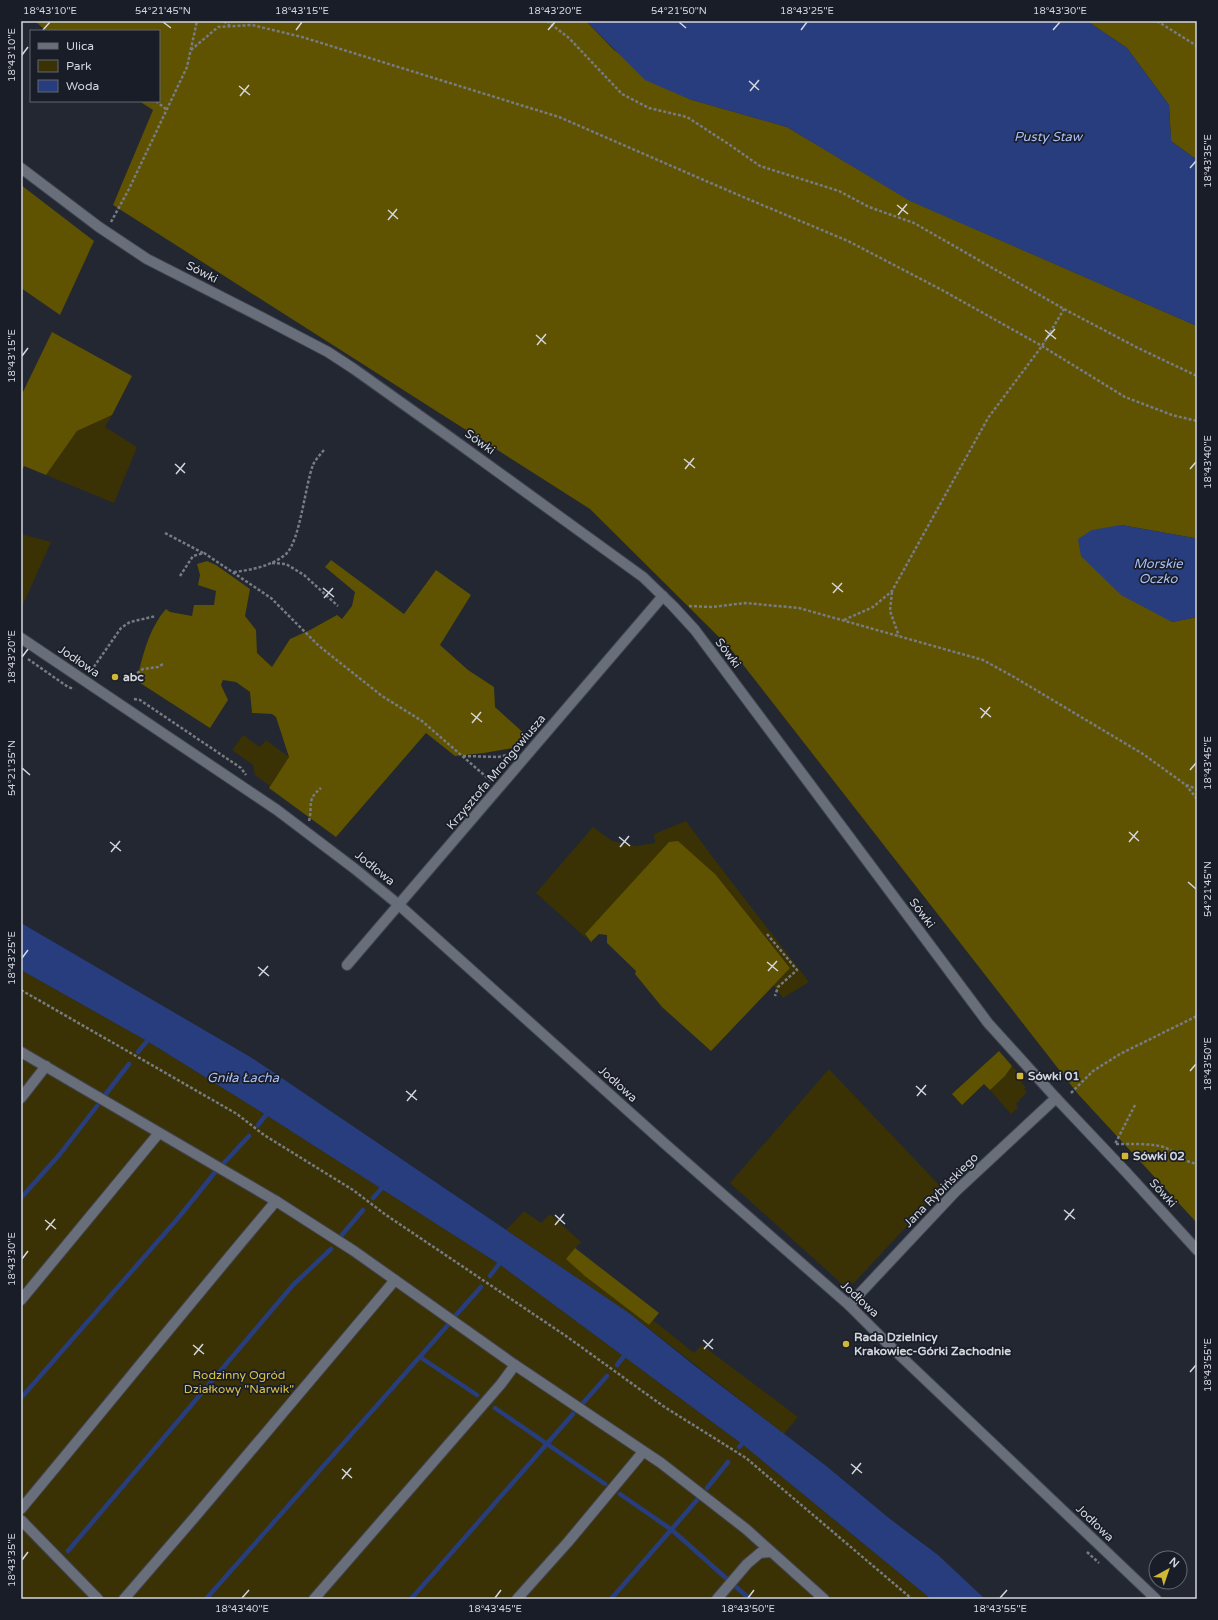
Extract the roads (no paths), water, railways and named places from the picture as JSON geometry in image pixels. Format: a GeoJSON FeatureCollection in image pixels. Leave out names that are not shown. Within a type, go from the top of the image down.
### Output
{"type":"FeatureCollection","features":[{"type":"Feature","properties":{"kind":"street","name":"Sówki"},"geometry":{"type":"LineString","coordinates":[[21,168],[102,229],[147,259],[328,352],[354,369],[643,577],[673,606],[700,637],[988,1023],[1197,1250]]}},
{"type":"Feature","properties":{"kind":"street","name":"Krzysztofa Mrongowiusza"},"geometry":{"type":"LineString","coordinates":[[347,966],[663,596]]}},
{"type":"Feature","properties":{"kind":"street","name":"Jodłowa"},"geometry":{"type":"LineString","coordinates":[[21,638],[277,810],[355,869],[399,905],[664,1143],[849,1305],[889,1345],[1156,1599]]}},
{"type":"Feature","properties":{"kind":"street"},"geometry":{"type":"LineString","coordinates":[[21,1052],[276,1201],[354,1251],[514,1365],[643,1452],[746,1529],[824,1599]]}},
{"type":"Feature","properties":{"kind":"street"},"geometry":{"type":"LineString","coordinates":[[21,1098],[46,1066]]}},
{"type":"Feature","properties":{"kind":"street","name":"Jana Rybińskiego"},"geometry":{"type":"LineString","coordinates":[[849,1305],[956,1191],[1056,1098]]}},
{"type":"Feature","properties":{"kind":"street"},"geometry":{"type":"LineString","coordinates":[[21,1300],[159,1133]]}},
{"type":"Feature","properties":{"kind":"street"},"geometry":{"type":"LineString","coordinates":[[21,1509],[181,1313],[276,1201]]}},
{"type":"Feature","properties":{"kind":"street"},"geometry":{"type":"LineString","coordinates":[[124,1599],[395,1280]]}},
{"type":"Feature","properties":{"kind":"street"},"geometry":{"type":"LineString","coordinates":[[314,1599],[501,1384],[514,1365]]}},
{"type":"Feature","properties":{"kind":"street"},"geometry":{"type":"LineString","coordinates":[[518,1599],[643,1452]]}},
{"type":"Feature","properties":{"kind":"street"},"geometry":{"type":"LineString","coordinates":[[21,1520],[98,1599]]}},
{"type":"Feature","properties":{"kind":"street"},"geometry":{"type":"LineString","coordinates":[[717,1599],[747,1564],[760,1553],[771,1552]]}},
{"type":"Feature","properties":{"kind":"water","name":"Pusty Staw"},"geometry":{"type":"Polygon","coordinates":[[[586,21],[1087,21],[1127,48],[1169,105],[1171,141],[1197,160],[1197,326],[910,201],[787,127],[689,99],[645,80],[586,21]]]}},
{"type":"Feature","properties":{"kind":"water","name":"Morskie Oczko"},"geometry":{"type":"Polygon","coordinates":[[[1121,525],[1194,538],[1197,541],[1197,617],[1172,622],[1121,595],[1081,556],[1078,539],[1092,530],[1121,525]]]}},
{"type":"Feature","properties":{"kind":"water","name":"Gniła Łacha"},"geometry":{"type":"Polygon","coordinates":[[[21,923],[252,1058],[629,1313],[695,1366],[825,1465],[890,1519],[938,1555],[985,1599],[931,1599],[742,1444],[499,1264],[147,1041],[21,970],[21,923]]]}},
{"type":"Feature","properties":{"kind":"waterway"},"geometry":{"type":"LineString","coordinates":[[138,1052],[147,1041]]}},
{"type":"Feature","properties":{"kind":"waterway"},"geometry":{"type":"LineString","coordinates":[[105,1095],[129,1064]]}},
{"type":"Feature","properties":{"kind":"waterway"},"geometry":{"type":"LineString","coordinates":[[21,1198],[60,1154],[97,1106]]}},
{"type":"Feature","properties":{"kind":"waterway"},"geometry":{"type":"LineString","coordinates":[[258,1125],[266,1115]]}},
{"type":"Feature","properties":{"kind":"waterway"},"geometry":{"type":"LineString","coordinates":[[223,1164],[249,1136]]}},
{"type":"Feature","properties":{"kind":"waterway"},"geometry":{"type":"LineString","coordinates":[[21,1398],[179,1217],[216,1171]]}},
{"type":"Feature","properties":{"kind":"waterway"},"geometry":{"type":"LineString","coordinates":[[373,1198],[381,1189]]}},
{"type":"Feature","properties":{"kind":"waterway"},"geometry":{"type":"LineString","coordinates":[[341,1236],[363,1210]]}},
{"type":"Feature","properties":{"kind":"waterway"},"geometry":{"type":"LineString","coordinates":[[68,1551],[293,1285],[331,1249]]}},
{"type":"Feature","properties":{"kind":"waterway"},"geometry":{"type":"LineString","coordinates":[[490,1276],[499,1264]]}},
{"type":"Feature","properties":{"kind":"waterway"},"geometry":{"type":"LineString","coordinates":[[456,1315],[481,1287]]}},
{"type":"Feature","properties":{"kind":"waterway"},"geometry":{"type":"LineString","coordinates":[[206,1599],[447,1326]]}},
{"type":"Feature","properties":{"kind":"waterway"},"geometry":{"type":"LineString","coordinates":[[617,1365],[624,1356]]}},
{"type":"Feature","properties":{"kind":"waterway"},"geometry":{"type":"LineString","coordinates":[[420,1357],[477,1395]]}},
{"type":"Feature","properties":{"kind":"waterway"},"geometry":{"type":"LineString","coordinates":[[583,1403],[607,1376]]}},
{"type":"Feature","properties":{"kind":"waterway"},"geometry":{"type":"LineString","coordinates":[[495,1408],[605,1484]]}},
{"type":"Feature","properties":{"kind":"waterway"},"geometry":{"type":"LineString","coordinates":[[411,1599],[573,1414]]}},
{"type":"Feature","properties":{"kind":"waterway"},"geometry":{"type":"LineString","coordinates":[[739,1447],[742,1444]]}},
{"type":"Feature","properties":{"kind":"waterway"},"geometry":{"type":"LineString","coordinates":[[707,1488],[728,1462]]}},
{"type":"Feature","properties":{"kind":"waterway"},"geometry":{"type":"LineString","coordinates":[[620,1494],[672,1530],[727,1579]]}},
{"type":"Feature","properties":{"kind":"waterway"},"geometry":{"type":"LineString","coordinates":[[611,1599],[697,1500]]}},
{"type":"Feature","properties":{"kind":"waterway"},"geometry":{"type":"LineString","coordinates":[[736,1587],[750,1599]]}},
{"type":"Feature","properties":{"kind":"place","name":"abc"},"geometry":{"type":"Point","coordinates":[115,677]}},
{"type":"Feature","properties":{"kind":"place","name":"Sówki 01"},"geometry":{"type":"Point","coordinates":[1020,1076]}},
{"type":"Feature","properties":{"kind":"place","name":"Sówki 02"},"geometry":{"type":"Point","coordinates":[1125,1156]}},
{"type":"Feature","properties":{"kind":"place","name":"Rada Dzielnicy Krakowiec-Górki Zachodnie"},"geometry":{"type":"Point","coordinates":[846,1344]}},
{"type":"Feature","properties":{"kind":"park label","name":"Rodzinny Ogród Działkowy \"Narwik\""},"geometry":{"type":"Point","coordinates":[239,1382]}}]}
